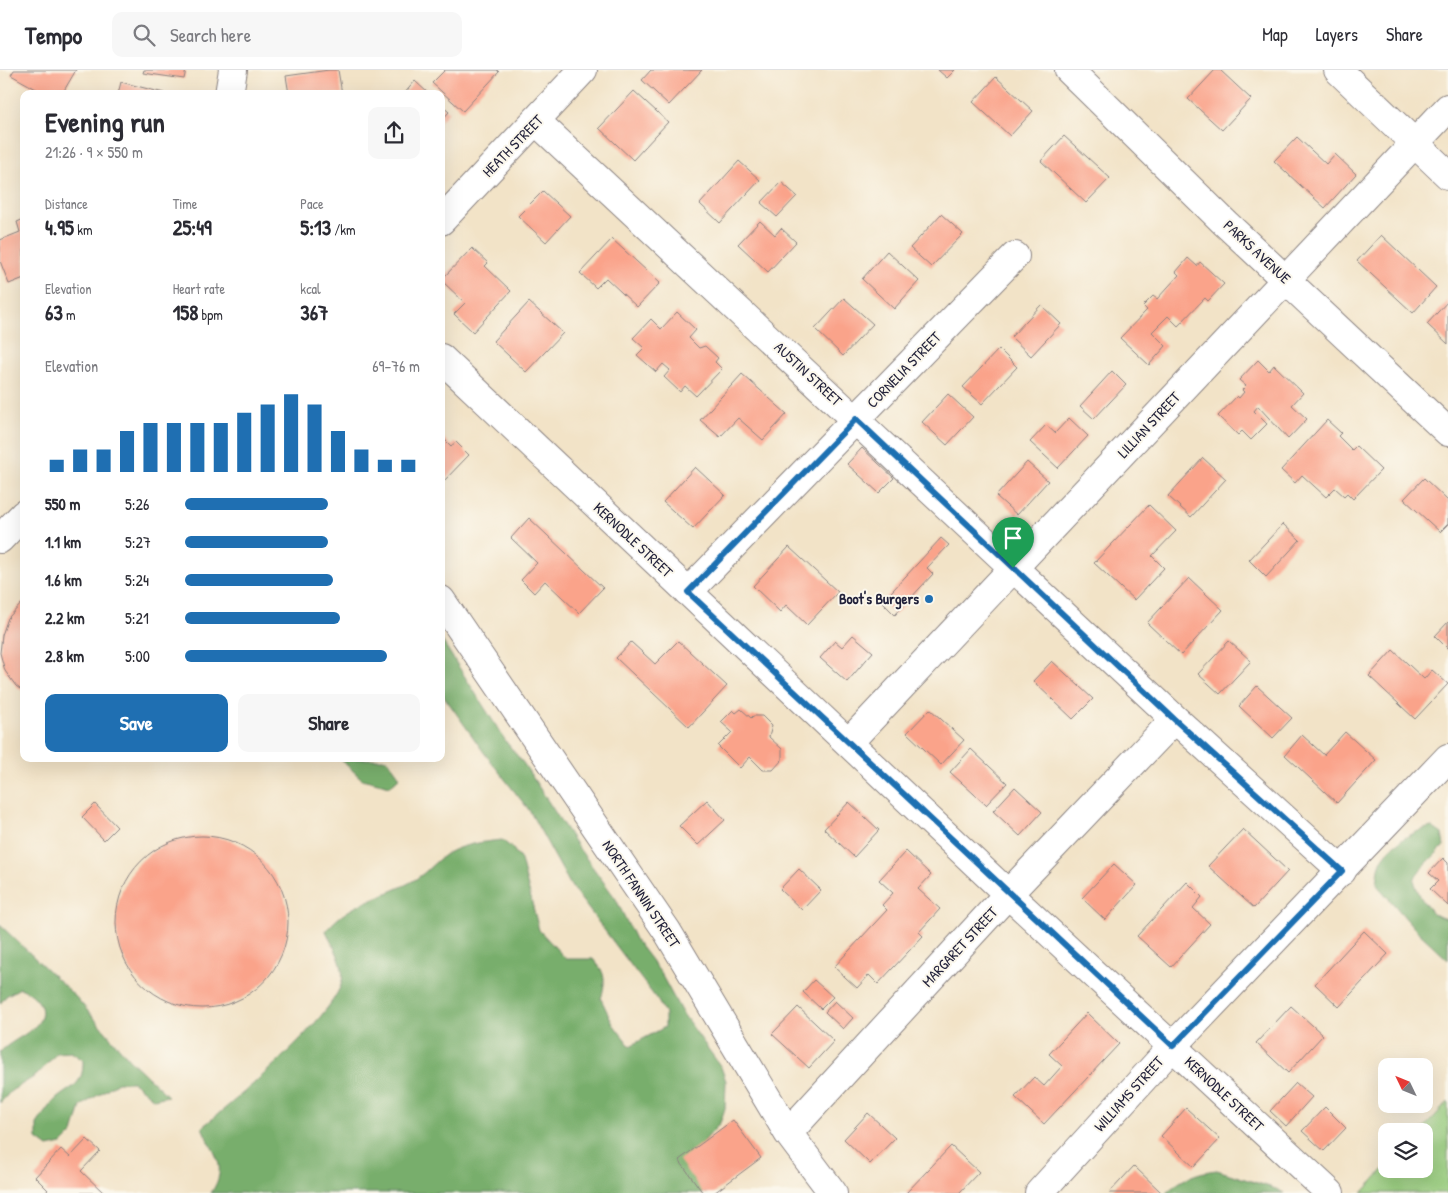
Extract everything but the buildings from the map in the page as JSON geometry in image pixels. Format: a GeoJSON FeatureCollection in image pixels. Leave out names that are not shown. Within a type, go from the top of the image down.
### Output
{"type":"FeatureCollection","features":[{"type":"Feature","properties":{"kind":"street"},"geometry":{"type":"LineString","coordinates":[[230,90],[233,70]]}},
{"type":"Feature","properties":{"kind":"street","name":"HEATH STREET"},"geometry":{"type":"LineString","coordinates":[[445,217],[537,122],[584,70]]}},
{"type":"Feature","properties":{"kind":"street","name":"PARKS AVENUE"},"geometry":{"type":"LineString","coordinates":[[1069,70],[1224,222],[1448,432]]}},
{"type":"Feature","properties":{"kind":"street"},"geometry":{"type":"LineString","coordinates":[[1338,70],[1448,175]]}},
{"type":"Feature","properties":{"kind":"street","name":"LILLIAN STREET"},"geometry":{"type":"LineString","coordinates":[[849,742],[1448,108]]}},
{"type":"Feature","properties":{"kind":"street","name":"AUSTIN STREET"},"geometry":{"type":"LineString","coordinates":[[537,122],[1174,719],[1342,871]]}},
{"type":"Feature","properties":{"kind":"street","name":"CORNELIA STREET"},"geometry":{"type":"LineString","coordinates":[[688,592],[1015,256]]}},
{"type":"Feature","properties":{"kind":"street","name":"KERNODLE STREET"},"geometry":{"type":"LineString","coordinates":[[445,362],[1008,894],[1330,1193]]}},
{"type":"Feature","properties":{"kind":"street"},"geometry":{"type":"LineString","coordinates":[[0,539],[20,518]]}},
{"type":"Feature","properties":{"kind":"street","name":"NORTH FANNIN STREET"},"geometry":{"type":"LineString","coordinates":[[445,606],[667,931],[788,1133],[833,1193]]}},
{"type":"Feature","properties":{"kind":"street","name":"MARGARET STREET"},"geometry":{"type":"LineString","coordinates":[[788,1133],[1008,894],[1174,719]]}},
{"type":"Feature","properties":{"kind":"street","name":"WILLIAMS STREET"},"geometry":{"type":"LineString","coordinates":[[1039,1193],[1173,1046],[1448,758]]}},
{"type":"Feature","properties":{"kind":"green space"},"geometry":{"type":"Polygon","coordinates":[[[445,645],[507,743],[524,764],[575,843],[616,899],[635,939],[660,972],[681,1011],[721,1067],[726,1081],[725,1109],[720,1123],[692,1155],[707,1193],[211,1193],[219,1175],[219,1167],[202,1127],[281,1058],[322,1015],[335,996],[342,981],[342,968],[326,931],[335,921],[357,906],[416,879],[442,857],[459,848],[502,840],[513,849],[521,860],[539,930],[566,959],[593,959],[597,964],[604,977],[601,999],[613,1024],[630,1046],[665,1027],[665,1014],[658,1001],[571,886],[529,810],[485,754],[445,698],[445,645]]]}},
{"type":"Feature","properties":{"kind":"green space"},"geometry":{"type":"Polygon","coordinates":[[[343,762],[389,762],[400,777],[390,786],[362,779],[343,762]]]}},
{"type":"Feature","properties":{"kind":"green space"},"geometry":{"type":"Polygon","coordinates":[[[1432,827],[1442,834],[1444,846],[1420,870],[1414,880],[1422,899],[1430,910],[1448,919],[1448,960],[1415,929],[1377,885],[1380,864],[1390,850],[1410,835],[1432,827]]]}},
{"type":"Feature","properties":{"kind":"green space"},"geometry":{"type":"Polygon","coordinates":[[[0,925],[75,996],[129,1059],[168,1096],[154,1099],[133,1082],[118,1082],[81,1106],[73,1133],[62,1144],[48,1147],[37,1139],[37,1124],[51,1104],[74,1085],[81,1076],[83,1060],[71,1052],[57,1053],[37,1075],[11,1091],[0,1103],[0,1052],[32,1029],[38,1023],[42,1011],[37,1000],[27,991],[20,988],[6,996],[0,1004],[0,925]]]}},
{"type":"Feature","properties":{"kind":"green space"},"geometry":{"type":"Polygon","coordinates":[[[1448,1102],[1448,1193],[1362,1193],[1378,1176],[1378,1178],[1433,1178],[1433,1123],[1428,1123],[1448,1102]]]}},
{"type":"Feature","properties":{"kind":"green space"},"geometry":{"type":"Polygon","coordinates":[[[1217,1170],[1284,1193],[1166,1193],[1189,1177],[1202,1172],[1217,1170]]]}},
{"type":"Feature","properties":{"kind":"place","name":"Boot's Burgers"},"geometry":{"type":"Point","coordinates":[929,599]}},
{"type":"Feature","properties":{"kind":"route"},"geometry":{"type":"LineString","coordinates":[[856,419],[1013,568],[1174,719],[1342,871],[1173,1046],[1008,894],[688,592],[856,419]]}}]}
